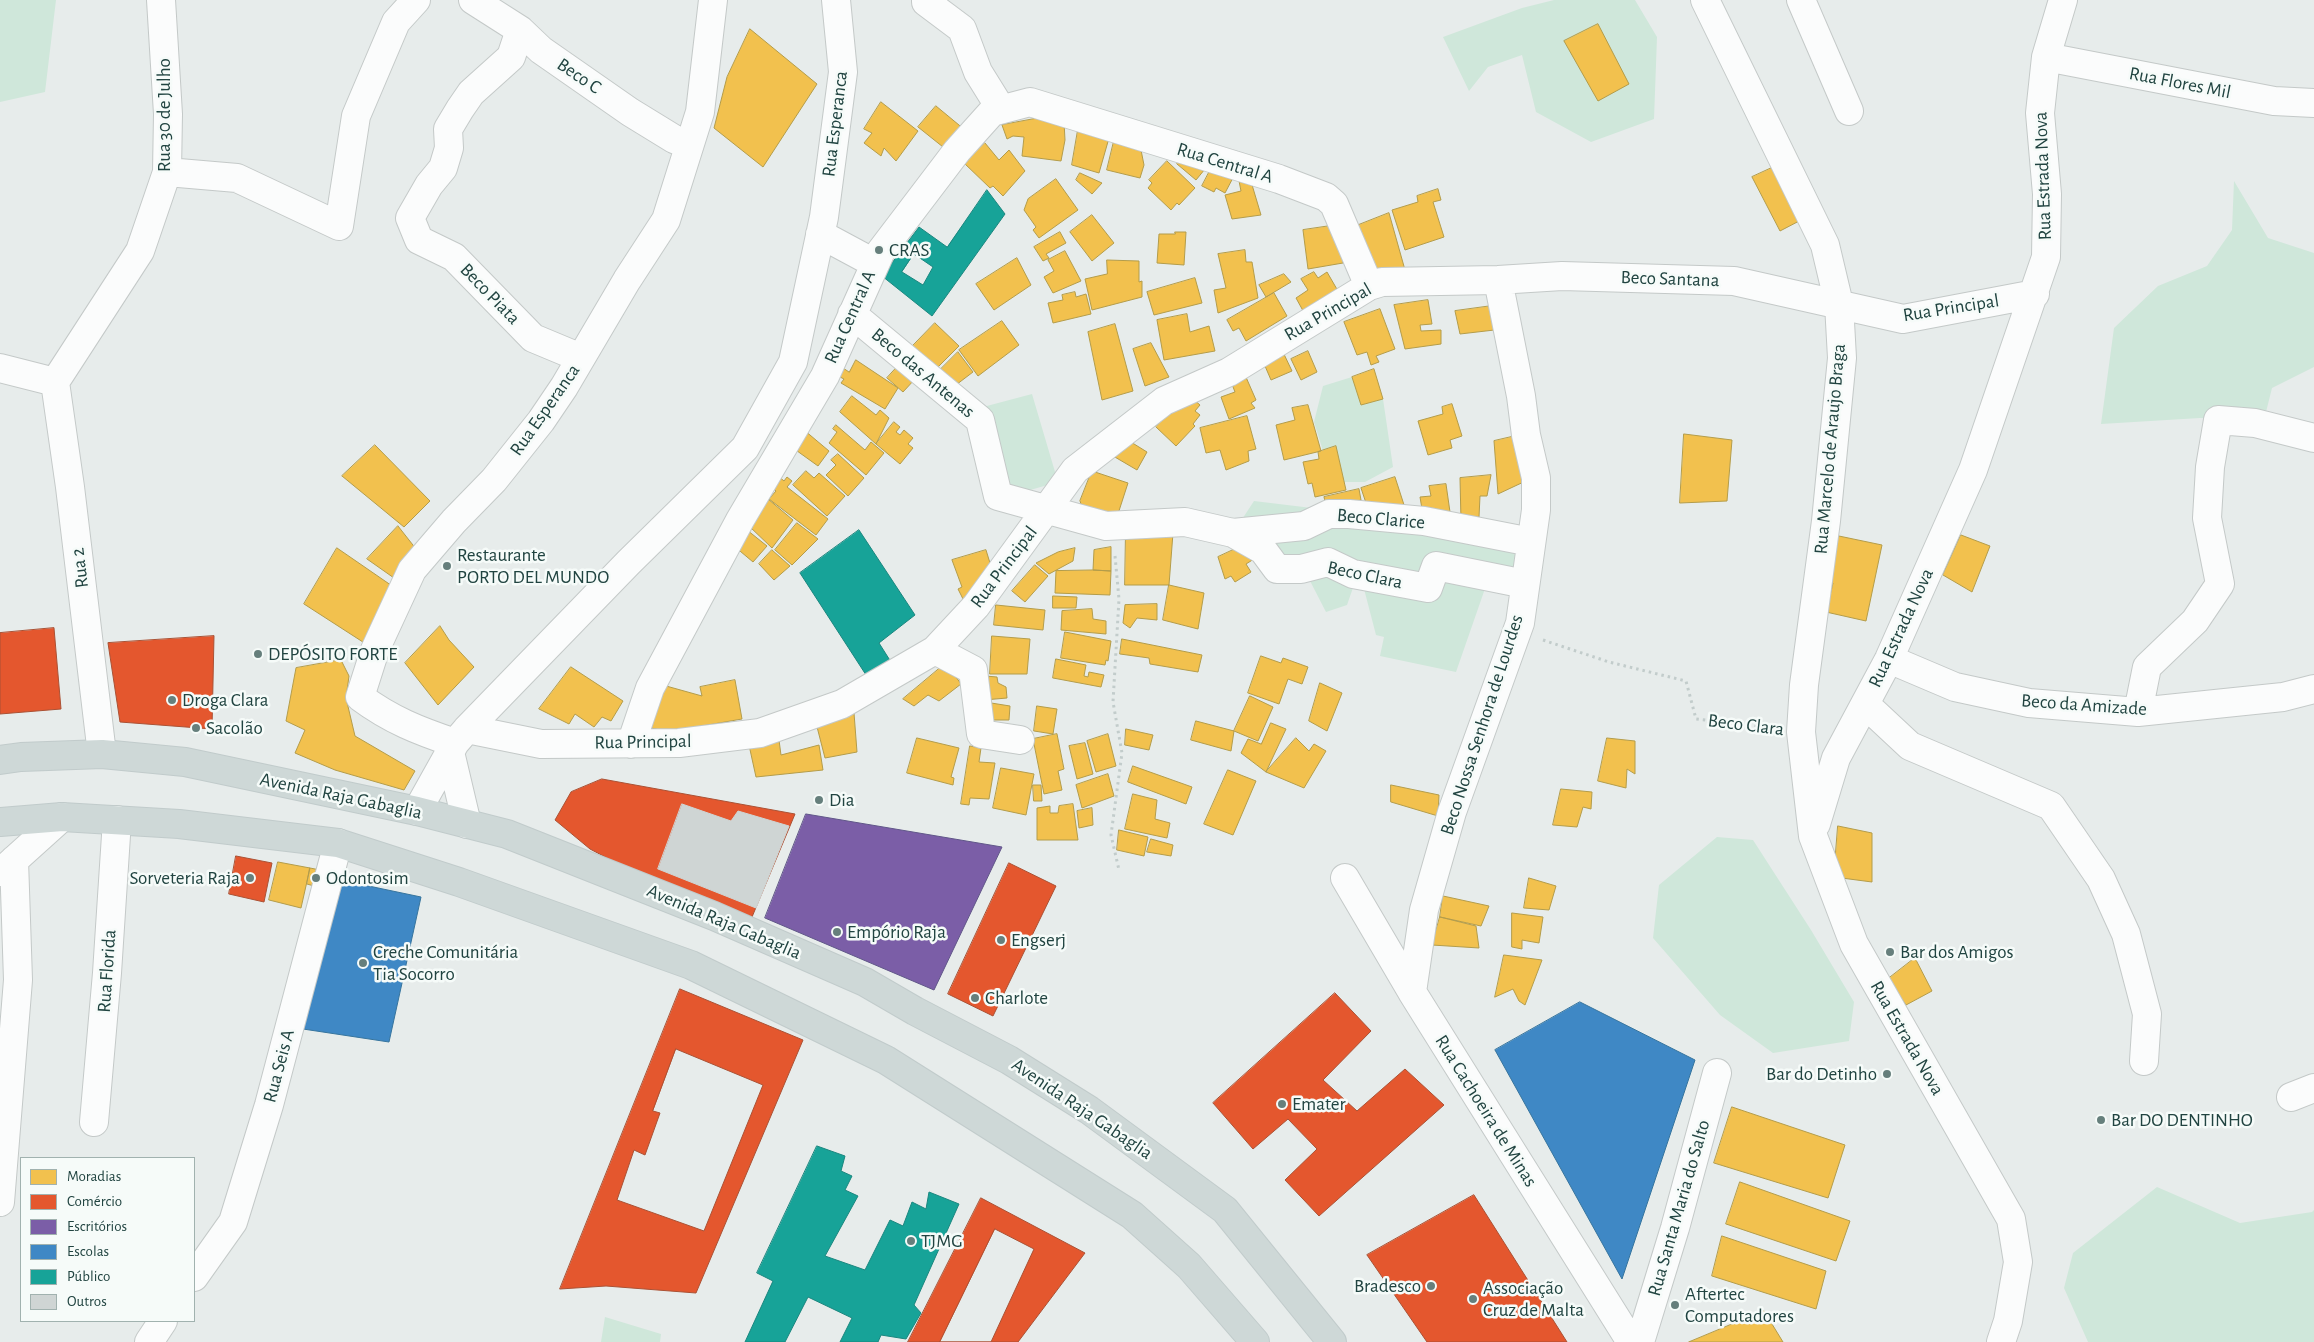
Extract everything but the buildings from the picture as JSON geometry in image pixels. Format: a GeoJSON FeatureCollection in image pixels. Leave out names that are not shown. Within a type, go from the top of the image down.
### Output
{"type":"FeatureCollection","features":[{"type":"Feature","properties":{"kind":"main road","name":"Avenida Raja Gabaglia"},"geometry":{"type":"LineString","coordinates":[[0,760],[21,757],[102,754],[186,762],[417,812],[518,838],[714,916],[865,982],[915,1011],[1009,1060],[1089,1110],[1225,1210],[1332,1342]]}},
{"type":"Feature","properties":{"kind":"main road"},"geometry":{"type":"LineString","coordinates":[[0,822],[62,817],[117,820],[179,824],[338,843],[459,882],[691,965],[886,1060],[1132,1215],[1189,1266],[1255,1342]]}},
{"type":"Feature","properties":{"kind":"street","name":"Rua 30 de Julho"},"geometry":{"type":"LineString","coordinates":[[55,382],[140,251],[167,172],[168,114],[161,0]]}},
{"type":"Feature","properties":{"kind":"street"},"geometry":{"type":"LineString","coordinates":[[167,172],[236,178],[339,226],[356,116],[396,22],[416,0]]}},
{"type":"Feature","properties":{"kind":"street","name":"Beco C"},"geometry":{"type":"LineString","coordinates":[[472,0],[520,30],[541,50],[630,112],[674,139],[689,145]]}},
{"type":"Feature","properties":{"kind":"street","name":"Rua Esperanca"},"geometry":{"type":"LineString","coordinates":[[457,741],[410,727],[384,715],[360,697],[375,650],[412,570],[454,521],[494,480],[541,420],[582,358],[627,280],[666,220],[700,112],[713,0]]}},
{"type":"Feature","properties":{"kind":"street","name":"Rua Esperanca"},"geometry":{"type":"LineString","coordinates":[[417,812],[457,741],[629,562],[744,448],[793,362],[820,234],[844,72],[836,0]]}},
{"type":"Feature","properties":{"kind":"street"},"geometry":{"type":"LineString","coordinates":[[926,0],[926,2],[962,30],[978,72],[1001,109]]}},
{"type":"Feature","properties":{"kind":"street","name":"Rua Marcelo de Araujo Braga"},"geometry":{"type":"LineString","coordinates":[[1705,0],[1825,244],[1839,304],[1842,358],[1826,521],[1804,685],[1801,732],[1813,836]]}},
{"type":"Feature","properties":{"kind":"street"},"geometry":{"type":"LineString","coordinates":[[1801,0],[1850,111]]}},
{"type":"Feature","properties":{"kind":"street","name":"Rua Estrada Nova"},"geometry":{"type":"LineString","coordinates":[[2009,1335],[2018,1262],[2012,1219],[1854,944],[1813,836],[1836,758],[1889,660],[1974,470],[2035,294],[2046,257],[2047,194],[2040,113],[2046,57],[2063,0]]}},
{"type":"Feature","properties":{"kind":"street","name":"Beco Piata"},"geometry":{"type":"LineString","coordinates":[[520,30],[510,57],[472,93],[448,129],[449,148],[443,168],[429,185],[410,218],[420,240],[454,256],[533,338],[582,358]]}},
{"type":"Feature","properties":{"kind":"street","name":"Rua Flores Mil"},"geometry":{"type":"LineString","coordinates":[[2046,57],[2274,100],[2314,103]]}},
{"type":"Feature","properties":{"kind":"street","name":"Rua Central A"},"geometry":{"type":"LineString","coordinates":[[631,744],[650,688],[740,520],[825,376],[874,262],[957,151],[992,112],[1030,102],[1279,179],[1326,197],[1334,204],[1369,286]]}},
{"type":"Feature","properties":{"kind":"street"},"geometry":{"type":"LineString","coordinates":[[820,234],[874,262]]}},
{"type":"Feature","properties":{"kind":"street","name":"Beco Santana"},"geometry":{"type":"LineString","coordinates":[[1498,280],[1562,276],[1734,281],[1839,304]]}},
{"type":"Feature","properties":{"kind":"street","name":"Rua Principal"},"geometry":{"type":"LineString","coordinates":[[457,741],[542,744],[679,743],[760,734],[842,704],[935,650],[976,606],[1075,470],[1164,401],[1229,372],[1369,286],[1382,282],[1498,280]]}},
{"type":"Feature","properties":{"kind":"street","name":"Beco Nossa Senhora de Lourdes"},"geometry":{"type":"LineString","coordinates":[[1412,992],[1424,910],[1452,812],[1520,623],[1536,510],[1536,478],[1526,435],[1521,396],[1498,280]]}},
{"type":"Feature","properties":{"kind":"street","name":"Rua Principal"},"geometry":{"type":"LineString","coordinates":[[1839,304],[1903,319],[2035,294]]}},
{"type":"Feature","properties":{"kind":"street","name":"Beco das Antenas"},"geometry":{"type":"LineString","coordinates":[[852,314],[980,420],[998,496],[1106,526],[1185,522],[1232,533]]}},
{"type":"Feature","properties":{"kind":"street"},"geometry":{"type":"LineString","coordinates":[[0,368],[55,382]]}},
{"type":"Feature","properties":{"kind":"street","name":"Rua 2"},"geometry":{"type":"LineString","coordinates":[[55,382],[70,487],[102,754]]}},
{"type":"Feature","properties":{"kind":"street"},"geometry":{"type":"LineString","coordinates":[[2138,712],[2147,667],[2195,621],[2220,584],[2207,518],[2210,467],[2218,420],[2255,423],[2314,438]]}},
{"type":"Feature","properties":{"kind":"street","name":"Beco Clarice"},"geometry":{"type":"LineString","coordinates":[[1232,533],[1304,526],[1329,514],[1349,514],[1424,521],[1531,542]]}},
{"type":"Feature","properties":{"kind":"street","name":"Beco Clara"},"geometry":{"type":"LineString","coordinates":[[1232,533],[1263,550],[1277,569],[1301,570],[1328,562],[1352,574],[1428,588],[1436,566],[1525,584]]}},
{"type":"Feature","properties":{"kind":"street"},"geometry":{"type":"LineString","coordinates":[[935,650],[973,670],[981,734],[1020,740]]}},
{"type":"Feature","properties":{"kind":"street","name":"Beco da Amizade"},"geometry":{"type":"LineString","coordinates":[[1889,660],[1954,688],[2029,703],[2138,712],[2284,698],[2314,689]]}},
{"type":"Feature","properties":{"kind":"street"},"geometry":{"type":"LineString","coordinates":[[1865,704],[1910,746],[2051,806],[2101,879],[2126,934],[2147,1014],[2144,1061]]}},
{"type":"Feature","properties":{"kind":"street"},"geometry":{"type":"LineString","coordinates":[[457,741],[467,824]]}},
{"type":"Feature","properties":{"kind":"street"},"geometry":{"type":"LineString","coordinates":[[0,1202],[18,980],[7,866],[62,817]]}},
{"type":"Feature","properties":{"kind":"street","name":"Rua Florida"},"geometry":{"type":"LineString","coordinates":[[94,1122],[107,973],[117,820]]}},
{"type":"Feature","properties":{"kind":"street","name":"Rua Seis A"},"geometry":{"type":"LineString","coordinates":[[195,1276],[232,1222],[269,1105],[338,843]]}},
{"type":"Feature","properties":{"kind":"street","name":"Rua Cachoeira de Minas"},"geometry":{"type":"LineString","coordinates":[[1345,878],[1412,992],[1631,1342]]}},
{"type":"Feature","properties":{"kind":"street","name":"Rua Santa Maria do Salto"},"geometry":{"type":"LineString","coordinates":[[1640,1342],[1675,1228],[1716,1073]]}},
{"type":"Feature","properties":{"kind":"street"},"geometry":{"type":"LineString","coordinates":[[149,1342],[162,1322]]}},
{"type":"Feature","properties":{"kind":"path"},"geometry":{"type":"LineString","coordinates":[[1113,525],[1119,599],[1113,702],[1122,753],[1111,835],[1119,870]]}},
{"type":"Feature","properties":{"kind":"path","name":"Beco Clara"},"geometry":{"type":"LineString","coordinates":[[1516,632],[1609,662],[1686,682],[1696,719],[1801,732]]}},
{"type":"Feature","properties":{"kind":"green space"},"geometry":{"type":"Polygon","coordinates":[[[0,0],[56,0],[45,92],[0,102],[0,0]]]}},
{"type":"Feature","properties":{"kind":"green space"},"geometry":{"type":"Polygon","coordinates":[[[1554,0],[1635,0],[1657,37],[1654,119],[1591,142],[1536,112],[1522,55],[1488,67],[1469,91],[1443,37],[1522,8],[1554,0]]]}},
{"type":"Feature","properties":{"kind":"green space"},"geometry":{"type":"Polygon","coordinates":[[[2234,181],[2268,238],[2314,253],[2314,367],[2272,388],[2264,420],[2200,418],[2101,424],[2114,328],[2158,286],[2207,266],[2232,230],[2234,181]]]}},
{"type":"Feature","properties":{"kind":"green space"},"geometry":{"type":"Polygon","coordinates":[[[1352,377],[1361,405],[1383,399],[1393,467],[1365,482],[1344,482],[1336,446],[1323,451],[1314,422],[1323,386],[1352,377]]]}},
{"type":"Feature","properties":{"kind":"green space"},"geometry":{"type":"Polygon","coordinates":[[[1032,394],[1058,482],[1006,497],[983,407],[1032,394]]]}},
{"type":"Feature","properties":{"kind":"green space"},"geometry":{"type":"Polygon","coordinates":[[[1254,501],[1527,534],[1517,592],[1488,580],[1456,672],[1380,656],[1384,637],[1376,635],[1363,585],[1355,582],[1347,605],[1326,612],[1308,577],[1233,533],[1254,501]]]}},
{"type":"Feature","properties":{"kind":"green space"},"geometry":{"type":"Polygon","coordinates":[[[1717,837],[1753,840],[1811,930],[1854,1002],[1849,1041],[1773,1053],[1720,1015],[1653,938],[1659,885],[1717,837]]]}},
{"type":"Feature","properties":{"kind":"green space"},"geometry":{"type":"Polygon","coordinates":[[[2157,1187],[2240,1223],[2312,1212],[2314,1210],[2314,1342],[2088,1342],[2064,1288],[2073,1253],[2157,1187]]]}},
{"type":"Feature","properties":{"kind":"green space"},"geometry":{"type":"Polygon","coordinates":[[[605,1317],[661,1334],[660,1342],[601,1342],[605,1317]]]}},
{"type":"Feature","properties":{"kind":"place","name":"CRAS"},"geometry":{"type":"Point","coordinates":[879,250]}},
{"type":"Feature","properties":{"kind":"place","name":"Restaurante PORTO DEL MUNDO"},"geometry":{"type":"Point","coordinates":[447,566]}},
{"type":"Feature","properties":{"kind":"place","name":"DEPÓSITO FORTE"},"geometry":{"type":"Point","coordinates":[258,654]}},
{"type":"Feature","properties":{"kind":"place","name":"Droga Clara"},"geometry":{"type":"Point","coordinates":[172,700]}},
{"type":"Feature","properties":{"kind":"place","name":"Sacolão"},"geometry":{"type":"Point","coordinates":[196,728]}},
{"type":"Feature","properties":{"kind":"place","name":"Dia"},"geometry":{"type":"Point","coordinates":[819,800]}},
{"type":"Feature","properties":{"kind":"place","name":"Sorveteria Raja"},"geometry":{"type":"Point","coordinates":[250,878]}},
{"type":"Feature","properties":{"kind":"place","name":"Odontosim"},"geometry":{"type":"Point","coordinates":[316,878]}},
{"type":"Feature","properties":{"kind":"place","name":"Empório Raja"},"geometry":{"type":"Point","coordinates":[837,932]}},
{"type":"Feature","properties":{"kind":"place","name":"Engserj"},"geometry":{"type":"Point","coordinates":[1001,940]}},
{"type":"Feature","properties":{"kind":"place","name":"Bar dos Amigos"},"geometry":{"type":"Point","coordinates":[1890,952]}},
{"type":"Feature","properties":{"kind":"place","name":"Creche Comunitária Tia Socorro"},"geometry":{"type":"Point","coordinates":[363,963]}},
{"type":"Feature","properties":{"kind":"place","name":"Charlote"},"geometry":{"type":"Point","coordinates":[975,998]}},
{"type":"Feature","properties":{"kind":"place","name":"Bar do Detinho"},"geometry":{"type":"Point","coordinates":[1887,1074]}},
{"type":"Feature","properties":{"kind":"place","name":"Emater"},"geometry":{"type":"Point","coordinates":[1282,1104]}},
{"type":"Feature","properties":{"kind":"place","name":"Bar DO DENTINHO"},"geometry":{"type":"Point","coordinates":[2101,1120]}},
{"type":"Feature","properties":{"kind":"place","name":"TJMG"},"geometry":{"type":"Point","coordinates":[911,1241]}},
{"type":"Feature","properties":{"kind":"place","name":"Bradesco"},"geometry":{"type":"Point","coordinates":[1431,1286]}},
{"type":"Feature","properties":{"kind":"place","name":"Associação Cruz de Malta"},"geometry":{"type":"Point","coordinates":[1473,1299]}},
{"type":"Feature","properties":{"kind":"place","name":"Aftertec Computadores"},"geometry":{"type":"Point","coordinates":[1675,1305]}}]}
